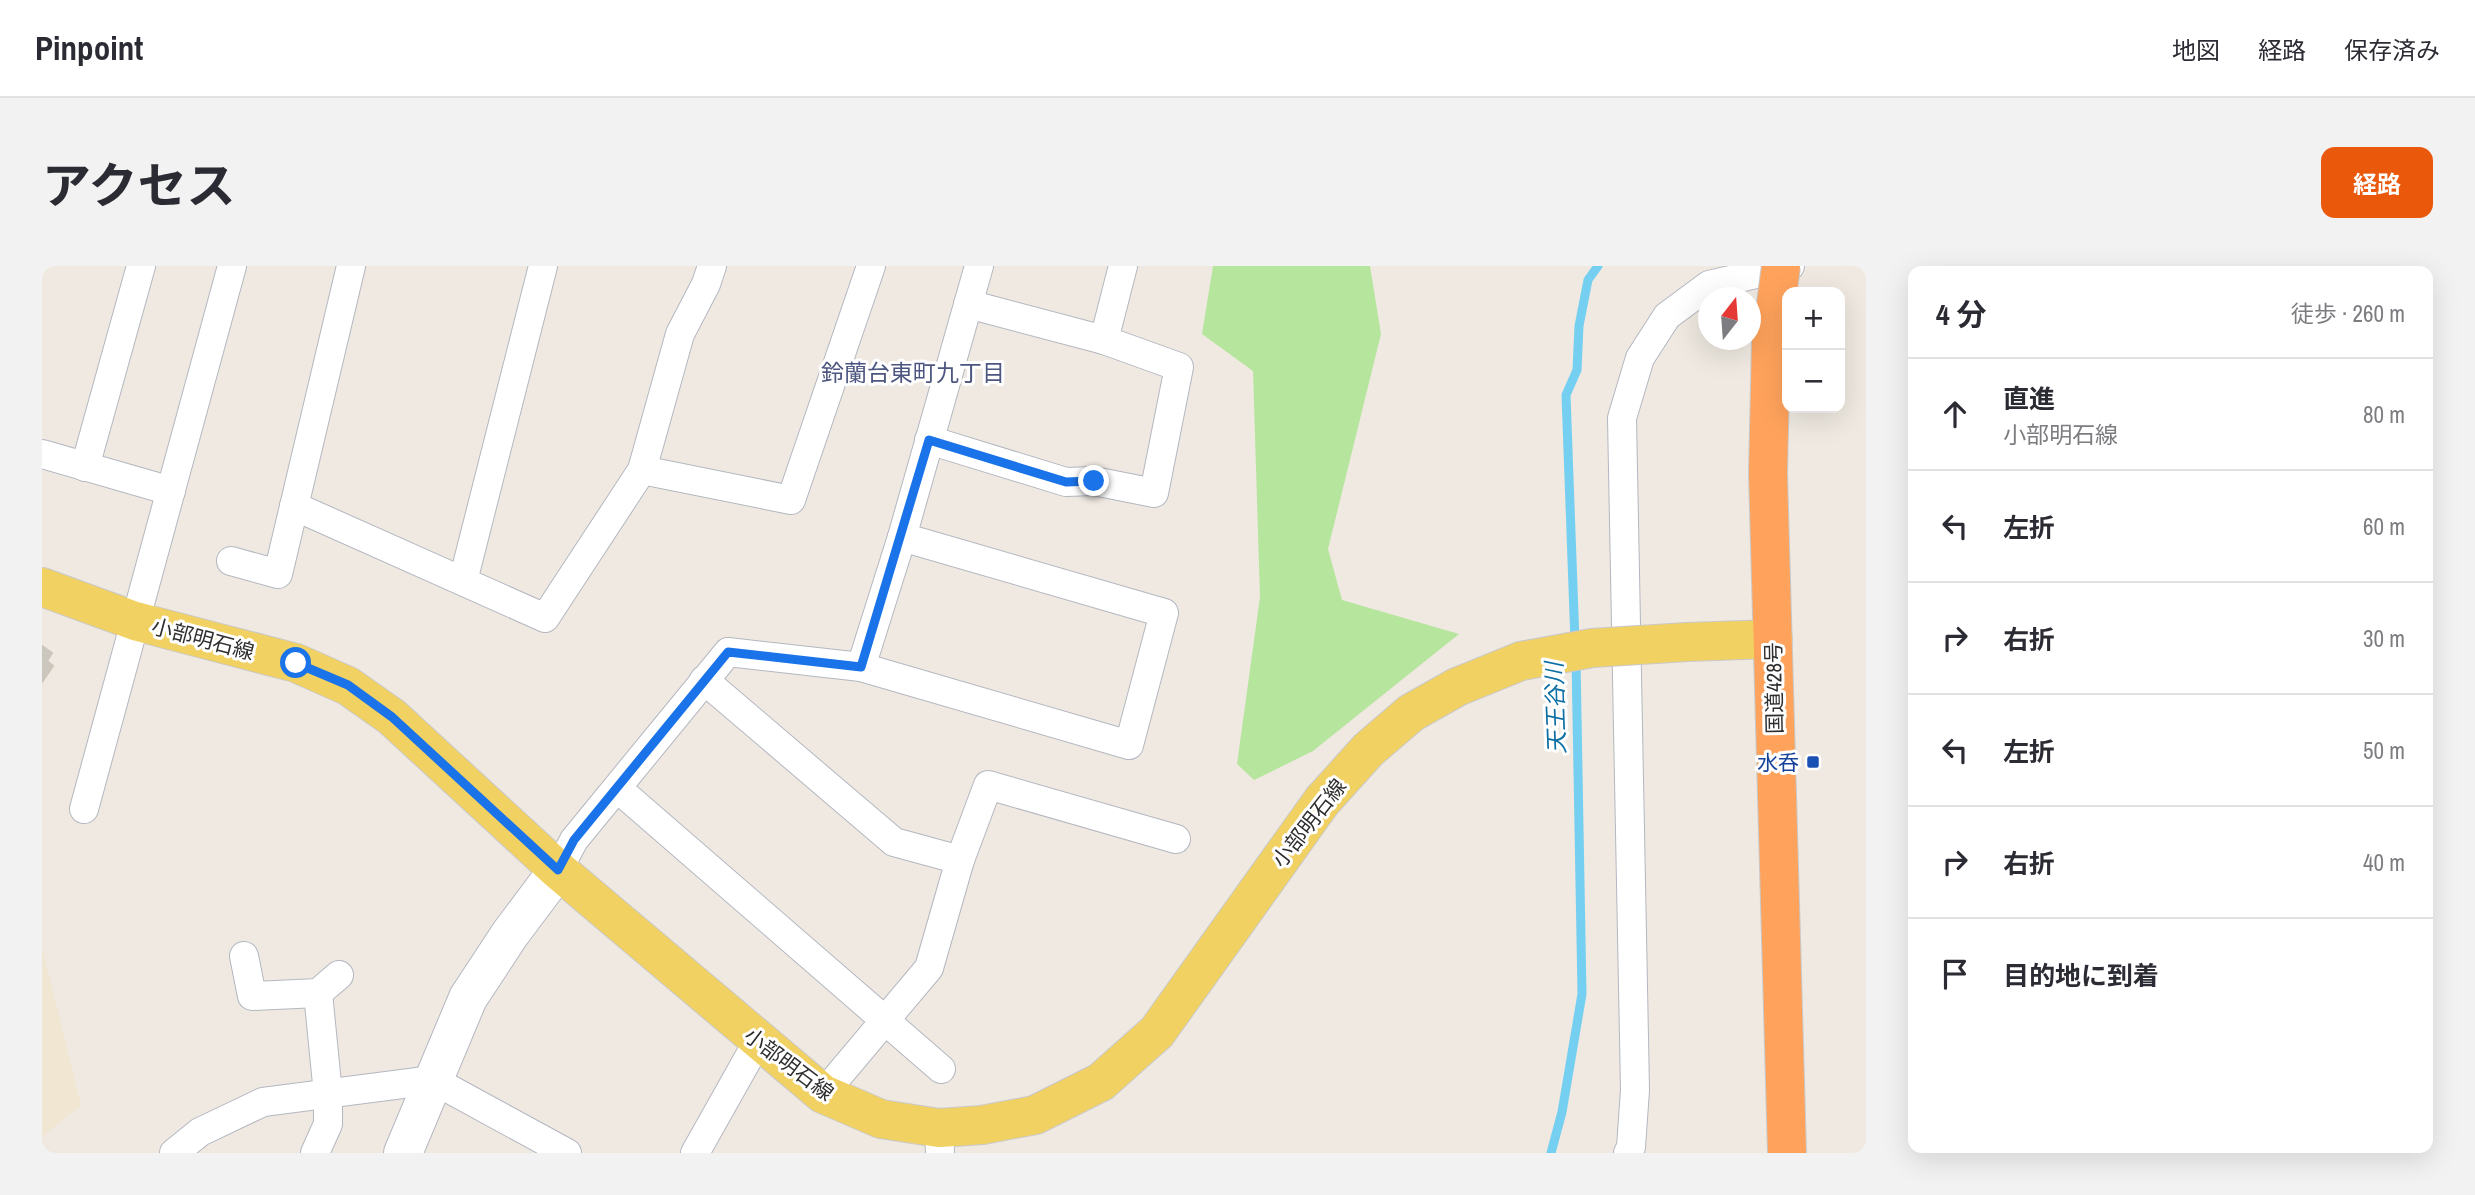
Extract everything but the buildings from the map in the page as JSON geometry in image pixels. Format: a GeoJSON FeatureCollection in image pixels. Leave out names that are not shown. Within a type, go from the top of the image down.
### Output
{"type":"FeatureCollection","features":[{"type":"Feature","properties":{"kind":"highway","name":"国道428号"},"geometry":{"type":"LineString","coordinates":[[1781,266],[1771,342],[1768,472],[1787,1153]]}},
{"type":"Feature","properties":{"kind":"main road","name":"小部明石線"},"geometry":{"type":"LineString","coordinates":[[42,587],[135,621],[296,663],[348,685],[392,717],[558,870],[822,1094],[940,1140],[982,1125],[1035,1115],[1101,1082],[1157,1032],[1322,801],[1368,750],[1411,713],[1457,687],[1521,661],[1592,648],[1773,639]]}},
{"type":"Feature","properties":{"kind":"street"},"geometry":{"type":"LineString","coordinates":[[85,467],[141,266]]}},
{"type":"Feature","properties":{"kind":"street"},"geometry":{"type":"LineString","coordinates":[[84,809],[232,266]]}},
{"type":"Feature","properties":{"kind":"street"},"geometry":{"type":"LineString","coordinates":[[231,561],[278,574],[351,266]]}},
{"type":"Feature","properties":{"kind":"street"},"geometry":{"type":"LineString","coordinates":[[463,581],[543,266]]}},
{"type":"Feature","properties":{"kind":"street"},"geometry":{"type":"LineString","coordinates":[[294,506],[545,618],[642,470],[680,334],[706,284],[712,266]]}},
{"type":"Feature","properties":{"kind":"street"},"geometry":{"type":"LineString","coordinates":[[642,470],[790,500],[871,266]]}},
{"type":"Feature","properties":{"kind":"street"},"geometry":{"type":"LineString","coordinates":[[861,667],[902,537],[979,266]]}},
{"type":"Feature","properties":{"kind":"street"},"geometry":{"type":"LineString","coordinates":[[1104,340],[1123,266]]}},
{"type":"Feature","properties":{"kind":"street"},"geometry":{"type":"LineString","coordinates":[[1628,1153],[1631,1147],[1635,1090],[1622,418],[1640,358],[1667,316],[1709,285],[1790,266]]}},
{"type":"Feature","properties":{"kind":"street"},"geometry":{"type":"LineString","coordinates":[[929,440],[1066,482],[1094,481],[1154,493],[1179,367],[1104,340],[968,304]]}},
{"type":"Feature","properties":{"kind":"street"},"geometry":{"type":"LineString","coordinates":[[42,454],[171,491]]}},
{"type":"Feature","properties":{"kind":"street"},"geometry":{"type":"LineString","coordinates":[[403,1153],[468,998],[510,934],[558,870],[574,840],[728,652],[861,667],[1129,745],[1164,613],[902,537]]}},
{"type":"Feature","properties":{"kind":"street"},"geometry":{"type":"LineString","coordinates":[[704,681],[894,842],[960,860]]}},
{"type":"Feature","properties":{"kind":"street"},"geometry":{"type":"LineString","coordinates":[[822,1094],[929,968],[960,860],[988,785],[1175,839]]}},
{"type":"Feature","properties":{"kind":"street"},"geometry":{"type":"LineString","coordinates":[[617,788],[941,1069]]}},
{"type":"Feature","properties":{"kind":"street"},"geometry":{"type":"LineString","coordinates":[[244,956],[252,996],[318,993],[340,975]]}},
{"type":"Feature","properties":{"kind":"street"},"geometry":{"type":"LineString","coordinates":[[315,1153],[328,1124],[328,1094],[318,993]]}},
{"type":"Feature","properties":{"kind":"street"},"geometry":{"type":"LineString","coordinates":[[695,1153],[758,1041]]}},
{"type":"Feature","properties":{"kind":"street"},"geometry":{"type":"LineString","coordinates":[[174,1153],[200,1132],[262,1102],[433,1080],[567,1153]]}},
{"type":"Feature","properties":{"kind":"shaded area"},"geometry":{"type":"Polygon","coordinates":[[[42,947],[81,1105],[42,1137],[42,947]]]}},
{"type":"Feature","properties":{"kind":"green space"},"geometry":{"type":"Polygon","coordinates":[[[1213,266],[1370,266],[1381,334],[1328,549],[1342,600],[1459,634],[1313,751],[1254,780],[1237,764],[1260,597],[1253,371],[1202,334],[1213,266]]]}},
{"type":"Feature","properties":{"kind":"waterway","name":"天王谷川"},"geometry":{"type":"LineString","coordinates":[[1575,642],[1566,395],[1577,370],[1579,326],[1588,280],[1598,266]]}},
{"type":"Feature","properties":{"kind":"waterway","name":"天王谷川"},"geometry":{"type":"LineString","coordinates":[[1551,1153],[1562,1112],[1582,994],[1576,660]]}},
{"type":"Feature","properties":{"kind":"place","name":"水呑"},"geometry":{"type":"Point","coordinates":[1813,762]}},
{"type":"Feature","properties":{"kind":"district","name":"鈴蘭台東町九丁目"},"geometry":{"type":"Point","coordinates":[913,372]}},
{"type":"Feature","properties":{"kind":"route"},"geometry":{"type":"LineString","coordinates":[[296,663],[348,685],[392,717],[558,870],[574,840],[728,652],[861,667],[929,440],[1066,482],[1094,481]]}}]}
